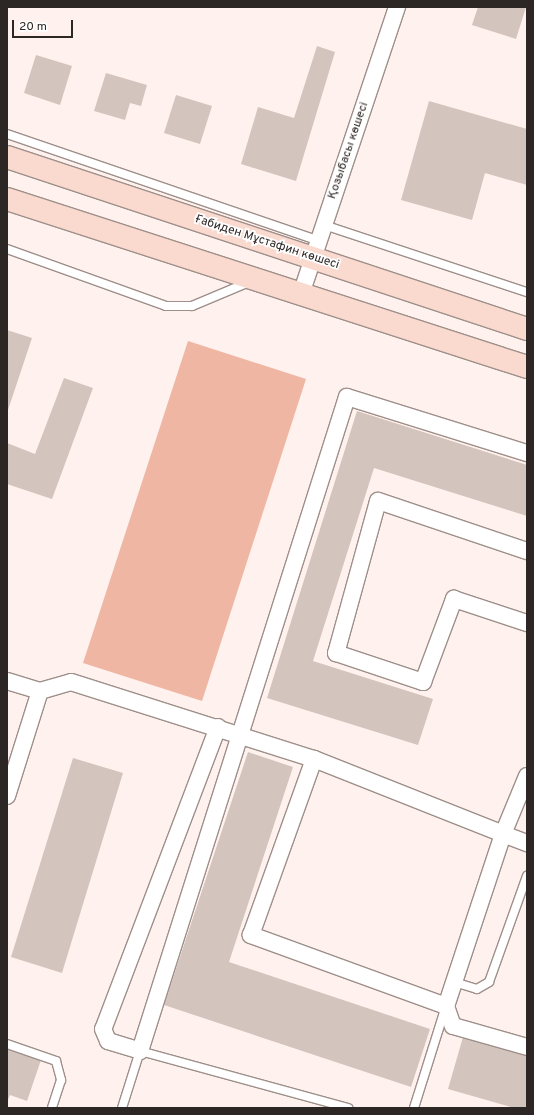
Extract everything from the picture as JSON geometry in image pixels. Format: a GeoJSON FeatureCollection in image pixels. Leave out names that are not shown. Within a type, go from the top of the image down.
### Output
{"type":"FeatureCollection","features":[{"type":"Feature","properties":{"kind":"street","name":"Қозыбасы көшесі"},"geometry":{"type":"LineString","coordinates":[[301,294],[397,7]]}},
{"type":"Feature","properties":{"kind":"street","name":"Ғабиден Мұстафин көшесі"},"geometry":{"type":"LineString","coordinates":[[7,157],[71,167],[316,250],[527,329]]}},
{"type":"Feature","properties":{"kind":"street"},"geometry":{"type":"LineString","coordinates":[[7,199],[527,367]]}},
{"type":"Feature","properties":{"kind":"street"},"geometry":{"type":"LineString","coordinates":[[218,727],[103,1029],[108,1041],[140,1051],[241,737],[347,398],[527,453]]}},
{"type":"Feature","properties":{"kind":"street"},"geometry":{"type":"LineString","coordinates":[[527,551],[378,501],[336,654],[422,682],[454,599],[527,623]]}},
{"type":"Feature","properties":{"kind":"street"},"geometry":{"type":"LineString","coordinates":[[7,681],[40,691],[71,682],[218,727],[241,737],[314,759],[527,843]]}},
{"type":"Feature","properties":{"kind":"street"},"geometry":{"type":"LineString","coordinates":[[7,796],[40,691]]}},
{"type":"Feature","properties":{"kind":"street"},"geometry":{"type":"LineString","coordinates":[[314,759],[251,935],[446,1006]]}},
{"type":"Feature","properties":{"kind":"street"},"geometry":{"type":"LineString","coordinates":[[527,776],[503,834],[446,1006],[453,1026],[527,1047]]}},
{"type":"Feature","properties":{"kind":"lane"},"geometry":{"type":"LineString","coordinates":[[7,134],[71,167]]}},
{"type":"Feature","properties":{"kind":"lane"},"geometry":{"type":"LineString","coordinates":[[324,225],[527,292]]}},
{"type":"Feature","properties":{"kind":"lane"},"geometry":{"type":"LineString","coordinates":[[7,249],[166,306],[192,306],[255,280]]}},
{"type":"Feature","properties":{"kind":"lane"},"geometry":{"type":"LineString","coordinates":[[454,982],[477,989],[489,982],[527,876]]}},
{"type":"Feature","properties":{"kind":"lane"},"geometry":{"type":"LineString","coordinates":[[414,1108],[446,1006]]}},
{"type":"Feature","properties":{"kind":"lane"},"geometry":{"type":"LineString","coordinates":[[7,1044],[56,1061],[61,1080],[52,1108]]}},
{"type":"Feature","properties":{"kind":"lane"},"geometry":{"type":"LineString","coordinates":[[122,1108],[140,1051],[348,1108]]}},
{"type":"Feature","properties":{"kind":"shaded area"},"geometry":{"type":"Polygon","coordinates":[[[188,341],[306,379],[202,701],[83,663],[188,341]]]}},
{"type":"Feature","properties":{"kind":"building"},"geometry":{"type":"Polygon","coordinates":[[[478,7],[526,7],[516,39],[472,25],[478,7]]]}},
{"type":"Feature","properties":{"kind":"building"},"geometry":{"type":"Polygon","coordinates":[[[317,46],[335,52],[296,181],[241,164],[258,107],[294,118],[317,46]]]}},
{"type":"Feature","properties":{"kind":"building"},"geometry":{"type":"Polygon","coordinates":[[[36,55],[72,66],[60,105],[24,93],[36,55]]]}},
{"type":"Feature","properties":{"kind":"building"},"geometry":{"type":"Polygon","coordinates":[[[106,73],[147,85],[141,106],[130,103],[125,120],[94,111],[106,73]]]}},
{"type":"Feature","properties":{"kind":"building"},"geometry":{"type":"Polygon","coordinates":[[[176,95],[212,106],[200,144],[164,133],[176,95]]]}},
{"type":"Feature","properties":{"kind":"building"},"geometry":{"type":"Polygon","coordinates":[[[429,101],[527,129],[527,185],[485,173],[472,220],[401,200],[429,101]]]}},
{"type":"Feature","properties":{"kind":"building"},"geometry":{"type":"Polygon","coordinates":[[[7,330],[32,338],[7,413],[7,330]]]}},
{"type":"Feature","properties":{"kind":"building"},"geometry":{"type":"Polygon","coordinates":[[[64,378],[93,388],[52,499],[7,484],[7,443],[35,454],[64,378]]]}},
{"type":"Feature","properties":{"kind":"building"},"geometry":{"type":"Polygon","coordinates":[[[357,411],[527,465],[527,516],[374,468],[313,661],[433,699],[418,745],[267,698],[357,411]]]}},
{"type":"Feature","properties":{"kind":"building"},"geometry":{"type":"Polygon","coordinates":[[[248,752],[293,767],[229,962],[430,1029],[411,1087],[164,1005],[248,752]]]}},
{"type":"Feature","properties":{"kind":"building"},"geometry":{"type":"Polygon","coordinates":[[[73,758],[123,773],[62,973],[11,957],[73,758]]]}},
{"type":"Feature","properties":{"kind":"building"},"geometry":{"type":"Polygon","coordinates":[[[463,1037],[527,1056],[527,1108],[514,1108],[448,1089],[463,1037]]]}},
{"type":"Feature","properties":{"kind":"building"},"geometry":{"type":"Polygon","coordinates":[[[7,1048],[41,1060],[27,1101],[10,1095],[7,1102],[7,1048]]]}}]}
